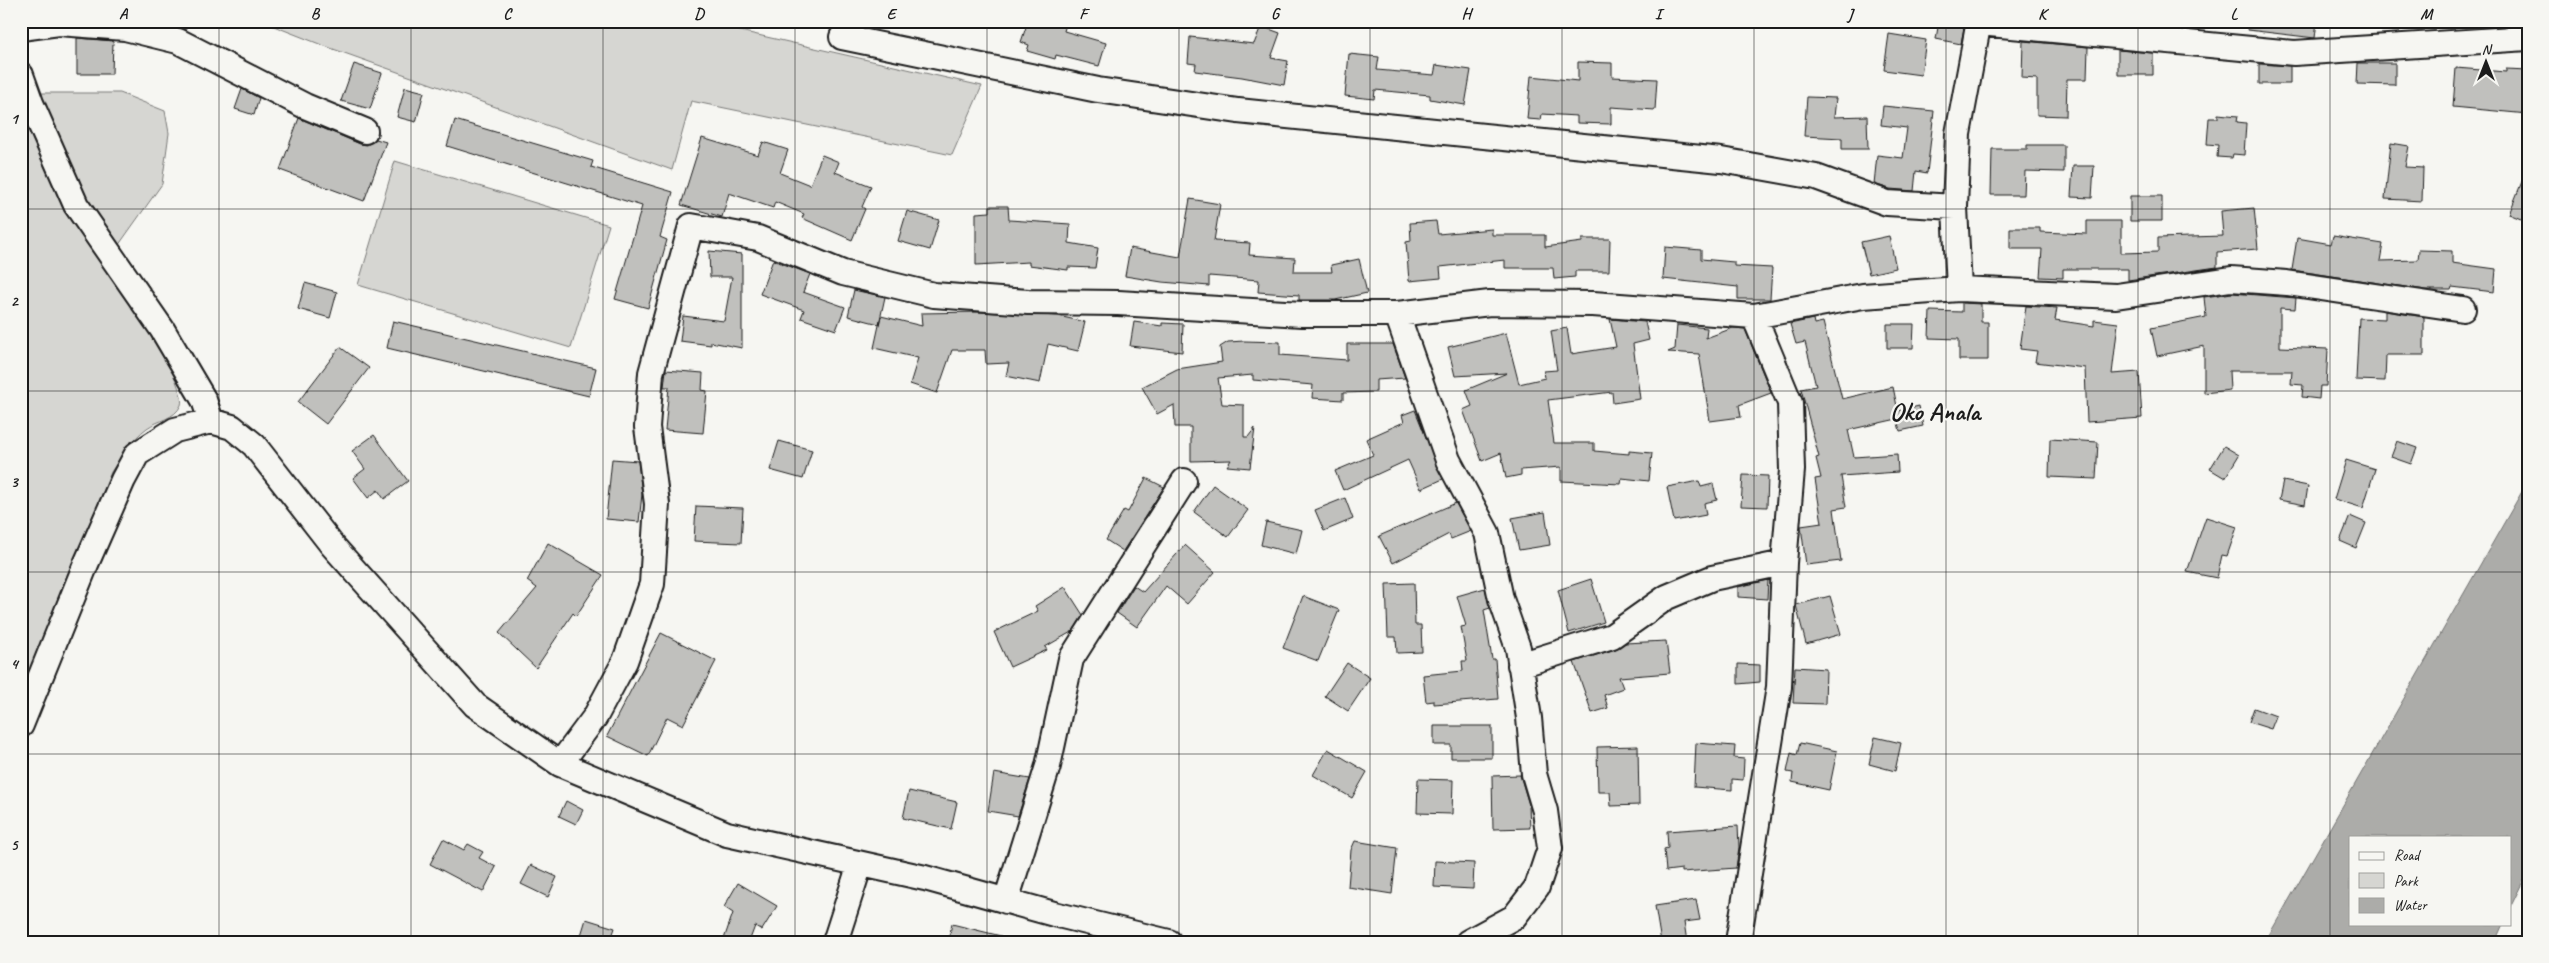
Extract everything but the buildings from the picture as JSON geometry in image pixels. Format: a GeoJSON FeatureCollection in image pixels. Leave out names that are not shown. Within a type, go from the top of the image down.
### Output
{"type":"FeatureCollection","features":[{"type":"Feature","properties":{"kind":"street"},"geometry":{"type":"LineString","coordinates":[[1959,288],[1955,207],[1958,134],[1979,22],[2294,53],[2528,38]]}},
{"type":"Feature","properties":{"kind":"street"},"geometry":{"type":"LineString","coordinates":[[21,28],[59,23],[125,28],[178,41],[305,106],[365,131]]}},
{"type":"Feature","properties":{"kind":"street"},"geometry":{"type":"LineString","coordinates":[[842,37],[1107,92],[1238,111],[1721,160],[1816,177],[1887,203],[1955,207]]}},
{"type":"Feature","properties":{"kind":"street"},"geometry":{"type":"LineString","coordinates":[[21,75],[31,103],[76,204],[162,329],[204,400],[210,421]]}},
{"type":"Feature","properties":{"kind":"street"},"geometry":{"type":"LineString","coordinates":[[560,764],[595,716],[625,662],[652,584],[657,504],[647,427],[651,373],[691,226],[758,238],[843,272],[934,295],[1302,314],[1397,314],[1490,303],[1593,304],[1754,316],[1863,296],[1959,288],[2116,296],[2231,279],[2287,283],[2464,309]]}},
{"type":"Feature","properties":{"kind":"street"},"geometry":{"type":"LineString","coordinates":[[1397,314],[1448,460],[1487,533],[1501,599],[1518,648],[1529,718],[1534,774],[1545,811],[1550,848],[1537,887],[1514,917],[1468,942]]}},
{"type":"Feature","properties":{"kind":"street"},"geometry":{"type":"LineString","coordinates":[[1738,942],[1779,687],[1784,563],[1792,470],[1790,403],[1754,316]]}},
{"type":"Feature","properties":{"kind":"street"},"geometry":{"type":"LineString","coordinates":[[21,725],[86,564],[123,480],[137,454],[175,430],[210,421],[232,426],[254,445],[332,545],[444,674],[475,706],[560,764],[727,834],[925,878],[1006,901],[1169,942]]}},
{"type":"Feature","properties":{"kind":"street"},"geometry":{"type":"LineString","coordinates":[[1006,901],[1048,766],[1071,659],[1184,481]]}},
{"type":"Feature","properties":{"kind":"street"},"geometry":{"type":"LineString","coordinates":[[1520,664],[1612,636],[1667,597],[1712,578],[1784,563]]}},
{"type":"Feature","properties":{"kind":"street"},"geometry":{"type":"LineString","coordinates":[[836,942],[860,864]]}},
{"type":"Feature","properties":{"kind":"green space"},"geometry":{"type":"Polygon","coordinates":[[[261,21],[696,21],[982,86],[952,155],[691,101],[672,170],[322,45],[261,21]]]}},
{"type":"Feature","properties":{"kind":"green space"},"geometry":{"type":"Polygon","coordinates":[[[36,93],[120,93],[165,111],[169,133],[162,184],[118,246],[82,199],[36,93]]]}},
{"type":"Feature","properties":{"kind":"green space"},"geometry":{"type":"Polygon","coordinates":[[[21,101],[141,308],[164,353],[178,387],[181,405],[171,416],[151,425],[136,437],[111,472],[21,694],[21,101]]]}},
{"type":"Feature","properties":{"kind":"green space"},"geometry":{"type":"Polygon","coordinates":[[[395,161],[609,225],[571,348],[358,285],[395,161]]]}},
{"type":"Feature","properties":{"kind":"water"},"geometry":{"type":"Polygon","coordinates":[[[2528,481],[2528,871],[2512,904],[2512,836],[2349,836],[2349,926],[2502,926],[2495,942],[2265,942],[2528,481]]]}},
{"type":"Feature","properties":{"kind":"district","name":"Oko Anala"},"geometry":{"type":"Point","coordinates":[1935,411]}}]}
